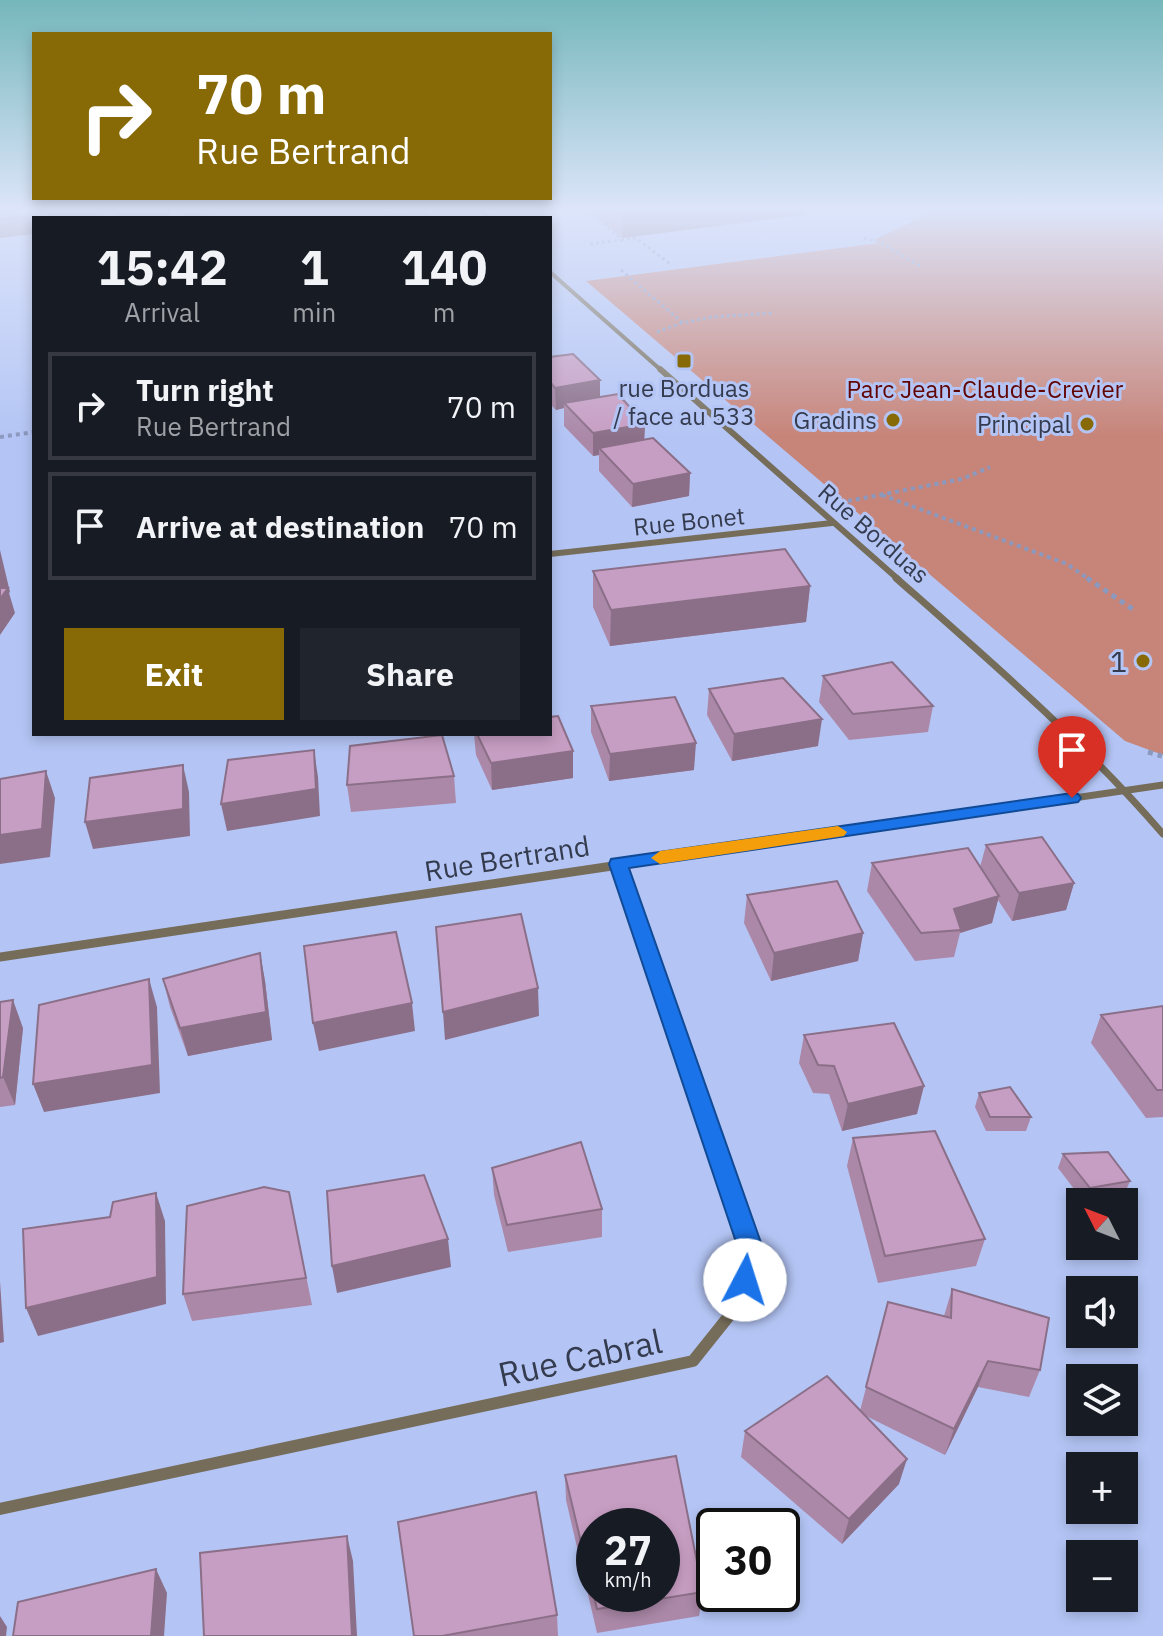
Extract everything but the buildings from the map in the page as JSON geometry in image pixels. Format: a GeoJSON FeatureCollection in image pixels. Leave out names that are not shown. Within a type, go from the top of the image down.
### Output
{"type":"FeatureCollection","features":[{"type":"Feature","properties":{"kind":"street","name":"Rue Borduas"},"geometry":{"type":"LineString","coordinates":[[564,284],[1032,698],[1125,790],[1163,834]]}},
{"type":"Feature","properties":{"kind":"street","name":"Rue Bonet"},"geometry":{"type":"LineString","coordinates":[[552,554],[832,523]]}},
{"type":"Feature","properties":{"kind":"street","name":"Rue Bertrand"},"geometry":{"type":"LineString","coordinates":[[0,957],[1163,785]]}},
{"type":"Feature","properties":{"kind":"street","name":"Rue Cabral"},"geometry":{"type":"LineString","coordinates":[[0,1509],[693,1361],[737,1306],[753,1254],[618,864]]}},
{"type":"Feature","properties":{"kind":"path"},"geometry":{"type":"LineString","coordinates":[[638,284],[683,323],[711,317],[774,313]]}},
{"type":"Feature","properties":{"kind":"path"},"geometry":{"type":"LineString","coordinates":[[0,437],[32,432]]}},
{"type":"Feature","properties":{"kind":"path"},"geometry":{"type":"LineString","coordinates":[[843,502],[962,479],[990,467]]}},
{"type":"Feature","properties":{"kind":"path"},"geometry":{"type":"LineString","coordinates":[[882,495],[1067,564],[1134,610]]}},
{"type":"Feature","properties":{"kind":"path"},"geometry":{"type":"LineString","coordinates":[[1148,752],[1163,757]]}},
{"type":"Feature","properties":{"kind":"green space","name":"Parc Jean-Claude-Crevier"},"geometry":{"type":"Polygon","coordinates":[[[590,284],[1163,284],[1163,755],[1125,741],[590,284]]]}},
{"type":"Feature","properties":{"kind":"slow traffic"},"geometry":{"type":"LineString","coordinates":[[660,858],[838,832]]}},
{"type":"Feature","properties":{"kind":"place","name":"rue Borduas / face au 533"},"geometry":{"type":"Point","coordinates":[684,361]}},
{"type":"Feature","properties":{"kind":"place","name":"Gradins"},"geometry":{"type":"Point","coordinates":[893,420]}},
{"type":"Feature","properties":{"kind":"place","name":"Principal"},"geometry":{"type":"Point","coordinates":[1087,424]}},
{"type":"Feature","properties":{"kind":"place","name":"1"},"geometry":{"type":"Point","coordinates":[1143,661]}},
{"type":"Feature","properties":{"kind":"route"},"geometry":{"type":"LineString","coordinates":[[745,1280],[753,1254],[618,864],[1072,798]]}}]}
